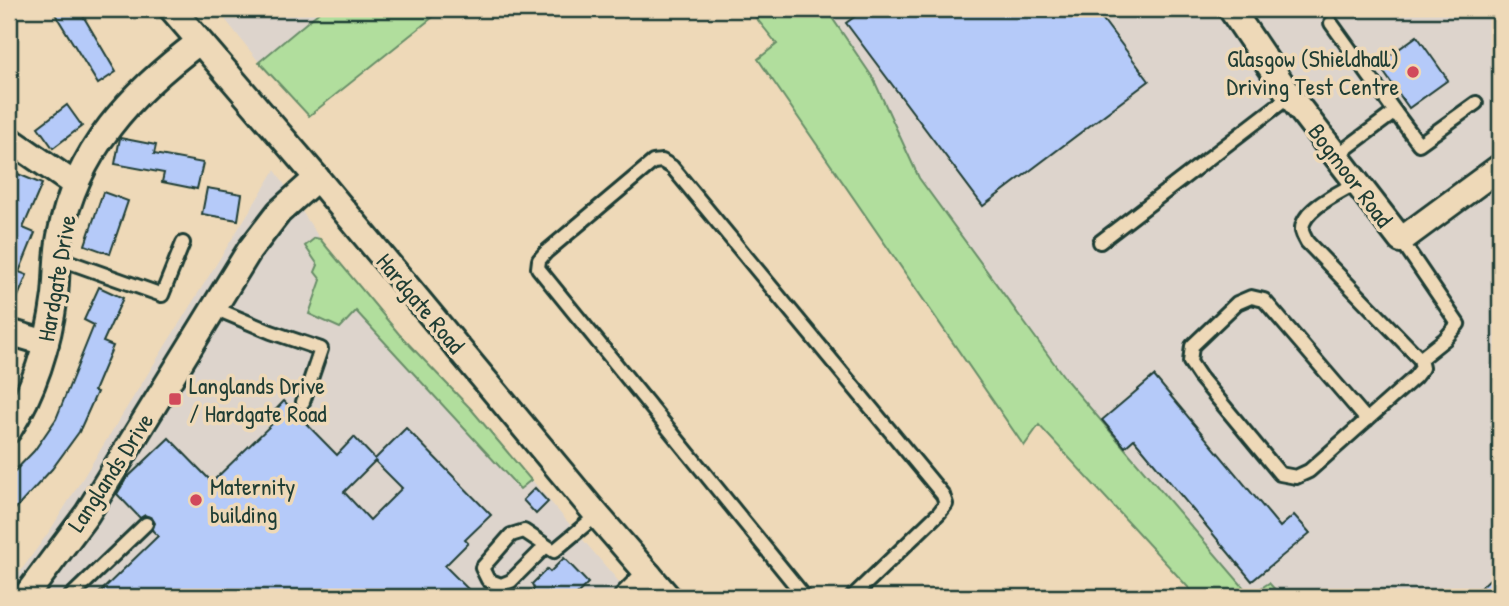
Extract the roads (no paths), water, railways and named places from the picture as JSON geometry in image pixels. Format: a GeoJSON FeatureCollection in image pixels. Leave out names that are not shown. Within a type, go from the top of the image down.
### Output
{"type":"FeatureCollection","features":[{"type":"Feature","properties":{"kind":"street","name":"Hardgate Road"},"geometry":{"type":"LineString","coordinates":[[172,9],[668,597]]}},
{"type":"Feature","properties":{"kind":"street","name":"Bogmoor Road"},"geometry":{"type":"LineString","coordinates":[[1231,9],[1290,96],[1401,240],[1500,167]]}},
{"type":"Feature","properties":{"kind":"street","name":"Hardgate Drive"},"geometry":{"type":"LineString","coordinates":[[9,430],[31,388],[46,343],[59,237],[74,184],[95,144],[118,114],[200,42]]}},
{"type":"Feature","properties":{"kind":"street"},"geometry":{"type":"LineString","coordinates":[[9,139],[74,184]]}},
{"type":"Feature","properties":{"kind":"street","name":"Langlands Drive"},"geometry":{"type":"LineString","coordinates":[[33,594],[87,513],[123,470],[249,251],[279,212],[317,178]]}},
{"type":"Feature","properties":{"kind":"street"},"geometry":{"type":"LineString","coordinates":[[9,332],[46,343]]}},
{"type":"Feature","properties":{"kind":"street"},"geometry":{"type":"LineString","coordinates":[[628,597],[649,575]]}},
{"type":"Feature","properties":{"kind":"lane"},"geometry":{"type":"LineString","coordinates":[[1331,23],[1419,144],[1476,103]]}},
{"type":"Feature","properties":{"kind":"lane"},"geometry":{"type":"LineString","coordinates":[[1100,242],[1290,96]]}},
{"type":"Feature","properties":{"kind":"lane"},"geometry":{"type":"LineString","coordinates":[[1336,156],[1395,112]]}},
{"type":"Feature","properties":{"kind":"lane"},"geometry":{"type":"LineString","coordinates":[[805,597],[538,268],[539,260],[547,252],[653,162],[662,161],[672,167],[943,495],[946,504],[939,513],[852,597]]}},
{"type":"Feature","properties":{"kind":"lane"},"geometry":{"type":"LineString","coordinates":[[1356,183],[1321,204],[1306,217],[1302,230],[1307,242],[1420,359],[1422,368],[1415,377],[1367,420],[1308,471],[1296,477],[1280,474],[1190,362],[1192,346],[1237,303],[1251,297],[1264,300],[1367,420]]}},
{"type":"Feature","properties":{"kind":"lane"},"geometry":{"type":"LineString","coordinates":[[1401,240],[1458,324],[1445,339],[1420,359]]}},
{"type":"Feature","properties":{"kind":"lane"},"geometry":{"type":"LineString","coordinates":[[58,258],[162,296],[184,243]]}},
{"type":"Feature","properties":{"kind":"lane"},"geometry":{"type":"LineString","coordinates":[[214,308],[321,349],[303,402]]}},
{"type":"Feature","properties":{"kind":"lane"},"geometry":{"type":"LineString","coordinates":[[546,546],[511,581],[501,585],[488,580],[482,568],[511,535],[524,531],[554,551],[597,515]]}},
{"type":"Feature","properties":{"kind":"lane"},"geometry":{"type":"LineString","coordinates":[[70,597],[146,524]]}},
{"type":"Feature","properties":{"kind":"place","name":"Glasgow (Shieldhall) Driving Test Centre"},"geometry":{"type":"Point","coordinates":[1413,72]}},
{"type":"Feature","properties":{"kind":"place","name":"Langlands Drive / Hardgate Road"},"geometry":{"type":"Point","coordinates":[175,399]}},
{"type":"Feature","properties":{"kind":"place","name":"Maternity building"},"geometry":{"type":"Point","coordinates":[196,500]}}]}
